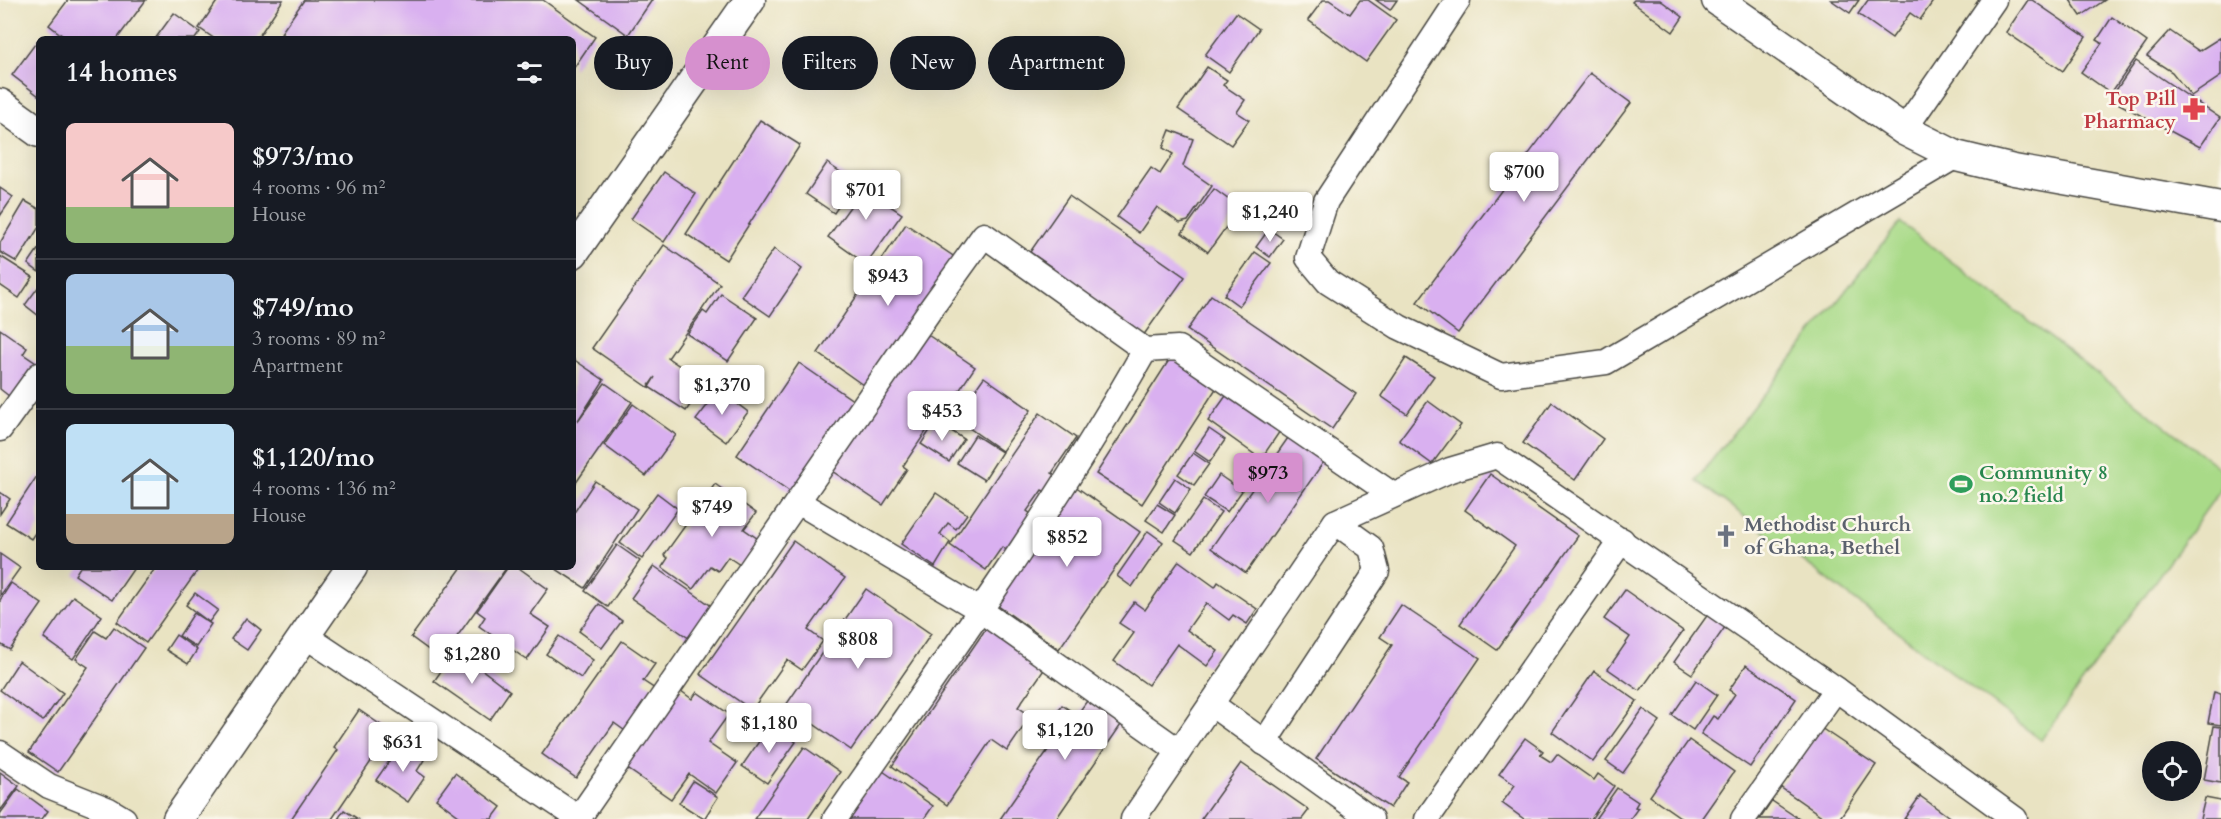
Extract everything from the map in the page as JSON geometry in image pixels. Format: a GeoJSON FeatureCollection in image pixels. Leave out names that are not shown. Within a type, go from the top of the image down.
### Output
{"type":"FeatureCollection","features":[{"type":"Feature","properties":{"kind":"street"},"geometry":{"type":"LineString","coordinates":[[576,249],[750,0]]}},
{"type":"Feature","properties":{"kind":"street"},"geometry":{"type":"LineString","coordinates":[[1458,0],[1326,201],[1308,258],[1328,282],[1399,327],[1501,376],[1606,362],[1956,156]]}},
{"type":"Feature","properties":{"kind":"street"},"geometry":{"type":"LineString","coordinates":[[1717,0],[1904,130],[1956,156],[2014,170],[2221,207]]}},
{"type":"Feature","properties":{"kind":"street"},"geometry":{"type":"LineString","coordinates":[[1904,130],[1994,0]]}},
{"type":"Feature","properties":{"kind":"street"},"geometry":{"type":"LineString","coordinates":[[0,104],[36,130]]}},
{"type":"Feature","properties":{"kind":"street"},"geometry":{"type":"LineString","coordinates":[[304,635],[578,819],[984,235],[1145,350],[1178,348],[1393,495]]}},
{"type":"Feature","properties":{"kind":"street"},"geometry":{"type":"LineString","coordinates":[[835,819],[980,610],[1106,419],[1145,350]]}},
{"type":"Feature","properties":{"kind":"street"},"geometry":{"type":"LineString","coordinates":[[0,429],[36,379]]}},
{"type":"Feature","properties":{"kind":"street"},"geometry":{"type":"LineString","coordinates":[[1134,819],[1335,522],[1450,470],[1497,456],[1836,688],[2014,819]]}},
{"type":"Feature","properties":{"kind":"street"},"geometry":{"type":"LineString","coordinates":[[798,502],[980,610],[1179,751]]}},
{"type":"Feature","properties":{"kind":"street"},"geometry":{"type":"LineString","coordinates":[[1264,743],[1377,571],[1371,548],[1335,522]]}},
{"type":"Feature","properties":{"kind":"street"},"geometry":{"type":"LineString","coordinates":[[1427,819],[1622,540]]}},
{"type":"Feature","properties":{"kind":"street"},"geometry":{"type":"LineString","coordinates":[[178,819],[350,570]]}},
{"type":"Feature","properties":{"kind":"street"},"geometry":{"type":"LineString","coordinates":[[1743,819],[1836,688]]}},
{"type":"Feature","properties":{"kind":"street"},"geometry":{"type":"LineString","coordinates":[[1211,704],[1371,819]]}},
{"type":"Feature","properties":{"kind":"street"},"geometry":{"type":"LineString","coordinates":[[0,753],[49,786],[109,810],[124,819]]}},
{"type":"Feature","properties":{"kind":"green space","name":"Community 8 no.2 field"},"geometry":{"type":"Polygon","coordinates":[[[1900,222],[2221,469],[2221,489],[2041,740],[1696,480],[1900,222]]]}},
{"type":"Feature","properties":{"kind":"building"},"geometry":{"type":"Polygon","coordinates":[[[68,0],[146,0],[119,36],[63,36],[49,25],[68,0]]]}},
{"type":"Feature","properties":{"kind":"building"},"geometry":{"type":"Polygon","coordinates":[[[218,0],[283,0],[259,36],[211,36],[199,28],[218,0]]]}},
{"type":"Feature","properties":{"kind":"building"},"geometry":{"type":"Polygon","coordinates":[[[304,0],[543,0],[594,38],[576,65],[576,36],[285,36],[281,33],[304,0]]]}},
{"type":"Feature","properties":{"kind":"building"},"geometry":{"type":"Polygon","coordinates":[[[579,0],[652,0],[628,35],[579,0]]]}},
{"type":"Feature","properties":{"kind":"building"},"geometry":{"type":"Polygon","coordinates":[[[1323,0],[1329,0],[1350,14],[1360,0],[1368,0],[1396,20],[1366,62],[1308,20],[1323,0]]]}},
{"type":"Feature","properties":{"kind":"building"},"geometry":{"type":"Polygon","coordinates":[[[1376,0],[1397,0],[1390,10],[1376,0]]]}},
{"type":"Feature","properties":{"kind":"building"},"geometry":{"type":"Polygon","coordinates":[[[1634,0],[1660,0],[1683,17],[1673,32],[1632,2],[1634,0]]]}},
{"type":"Feature","properties":{"kind":"building"},"geometry":{"type":"Polygon","coordinates":[[[1831,0],[1859,0],[1850,13],[1831,0]]]}},
{"type":"Feature","properties":{"kind":"building"},"geometry":{"type":"Polygon","coordinates":[[[1868,0],[1934,0],[1920,20],[1910,13],[1892,38],[1858,14],[1868,0]]]}},
{"type":"Feature","properties":{"kind":"building"},"geometry":{"type":"Polygon","coordinates":[[[2028,0],[2032,0],[2086,37],[2063,71],[2006,32],[2028,0]]]}},
{"type":"Feature","properties":{"kind":"building"},"geometry":{"type":"Polygon","coordinates":[[[2070,0],[2105,0],[2081,16],[2070,0]]]}},
{"type":"Feature","properties":{"kind":"building"},"geometry":{"type":"Polygon","coordinates":[[[174,13],[200,32],[197,36],[157,36],[174,13]]]}},
{"type":"Feature","properties":{"kind":"building"},"geometry":{"type":"Polygon","coordinates":[[[1236,13],[1259,29],[1229,72],[1205,55],[1236,13]]]}},
{"type":"Feature","properties":{"kind":"building"},"geometry":{"type":"Polygon","coordinates":[[[2112,17],[2147,42],[2111,93],[2081,72],[2102,43],[2097,40],[2112,17]]]}},
{"type":"Feature","properties":{"kind":"building"},"geometry":{"type":"Polygon","coordinates":[[[2170,31],[2199,51],[2221,37],[2221,76],[2191,96],[2172,72],[2147,56],[2170,31]]]}},
{"type":"Feature","properties":{"kind":"building"},"geometry":{"type":"Polygon","coordinates":[[[36,43],[36,94],[12,75],[36,43]]]}},
{"type":"Feature","properties":{"kind":"building"},"geometry":{"type":"Polygon","coordinates":[[[2136,61],[2220,118],[2200,147],[2110,99],[2136,61]]]}},
{"type":"Feature","properties":{"kind":"building"},"geometry":{"type":"Polygon","coordinates":[[[1207,67],[1227,80],[1223,85],[1245,100],[1237,112],[1249,120],[1231,145],[1178,109],[1207,67]]]}},
{"type":"Feature","properties":{"kind":"building"},"geometry":{"type":"Polygon","coordinates":[[[1590,73],[1631,103],[1458,333],[1417,302],[1590,73]]]}},
{"type":"Feature","properties":{"kind":"building"},"geometry":{"type":"Polygon","coordinates":[[[760,120],[800,145],[726,260],[686,234],[760,120]]]}},
{"type":"Feature","properties":{"kind":"building"},"geometry":{"type":"Polygon","coordinates":[[[1170,130],[1193,139],[1183,166],[1212,186],[1188,221],[1180,223],[1157,207],[1139,233],[1117,217],[1151,168],[1160,174],[1173,154],[1163,148],[1170,130]]]}},
{"type":"Feature","properties":{"kind":"building"},"geometry":{"type":"Polygon","coordinates":[[[827,163],[855,182],[834,213],[806,194],[827,163]]]}},
{"type":"Feature","properties":{"kind":"building"},"geometry":{"type":"Polygon","coordinates":[[[664,172],[696,194],[664,242],[631,219],[664,172]]]}},
{"type":"Feature","properties":{"kind":"building"},"geometry":{"type":"Polygon","coordinates":[[[873,175],[892,188],[883,201],[902,214],[866,264],[828,237],[873,175]]]}},
{"type":"Feature","properties":{"kind":"building"},"geometry":{"type":"Polygon","coordinates":[[[0,188],[13,197],[0,216],[0,188]]]}},
{"type":"Feature","properties":{"kind":"building"},"geometry":{"type":"Polygon","coordinates":[[[1214,189],[1240,208],[1208,252],[1182,233],[1214,189]]]}},
{"type":"Feature","properties":{"kind":"building"},"geometry":{"type":"Polygon","coordinates":[[[1069,196],[1185,277],[1143,336],[1051,271],[1053,268],[1030,252],[1069,196]]]}},
{"type":"Feature","properties":{"kind":"building"},"geometry":{"type":"Polygon","coordinates":[[[25,201],[36,207],[36,232],[17,262],[0,252],[0,243],[25,201]]]}},
{"type":"Feature","properties":{"kind":"building"},"geometry":{"type":"Polygon","coordinates":[[[906,224],[959,260],[870,390],[818,353],[906,224]]]}},
{"type":"Feature","properties":{"kind":"building"},"geometry":{"type":"Polygon","coordinates":[[[1269,229],[1283,239],[1270,257],[1256,247],[1269,229]]]}},
{"type":"Feature","properties":{"kind":"building"},"geometry":{"type":"Polygon","coordinates":[[[664,245],[720,284],[668,358],[705,383],[686,411],[649,387],[655,377],[648,387],[592,348],[664,245]]]}},
{"type":"Feature","properties":{"kind":"building"},"geometry":{"type":"Polygon","coordinates":[[[774,249],[802,269],[770,316],[741,296],[774,249]]]}},
{"type":"Feature","properties":{"kind":"building"},"geometry":{"type":"Polygon","coordinates":[[[36,252],[36,270],[28,264],[36,252]]]}},
{"type":"Feature","properties":{"kind":"building"},"geometry":{"type":"Polygon","coordinates":[[[1255,252],[1271,263],[1239,306],[1224,295],[1255,252]]]}},
{"type":"Feature","properties":{"kind":"building"},"geometry":{"type":"Polygon","coordinates":[[[0,256],[33,277],[19,298],[0,285],[0,256]]]}},
{"type":"Feature","properties":{"kind":"building"},"geometry":{"type":"Polygon","coordinates":[[[36,290],[36,314],[25,305],[36,290]]]}},
{"type":"Feature","properties":{"kind":"building"},"geometry":{"type":"Polygon","coordinates":[[[721,294],[757,318],[728,361],[687,334],[703,311],[707,314],[721,294]]]}},
{"type":"Feature","properties":{"kind":"building"},"geometry":{"type":"Polygon","coordinates":[[[1211,295],[1356,394],[1332,429],[1187,330],[1211,295]]]}},
{"type":"Feature","properties":{"kind":"building"},"geometry":{"type":"Polygon","coordinates":[[[0,329],[27,348],[23,354],[36,363],[36,369],[14,400],[0,389],[0,329]]]}},
{"type":"Feature","properties":{"kind":"building"},"geometry":{"type":"Polygon","coordinates":[[[922,331],[975,367],[939,421],[935,418],[903,466],[907,469],[883,505],[829,469],[922,331]]]}},
{"type":"Feature","properties":{"kind":"building"},"geometry":{"type":"Polygon","coordinates":[[[1171,357],[1217,387],[1142,504],[1096,474],[1171,357]]]}},
{"type":"Feature","properties":{"kind":"building"},"geometry":{"type":"Polygon","coordinates":[[[1406,358],[1434,376],[1407,414],[1381,396],[1406,358]]]}},
{"type":"Feature","properties":{"kind":"building"},"geometry":{"type":"Polygon","coordinates":[[[576,361],[604,380],[577,422],[605,383],[632,402],[576,483],[576,361]]]}},
{"type":"Feature","properties":{"kind":"building"},"geometry":{"type":"Polygon","coordinates":[[[799,363],[857,403],[795,495],[737,455],[799,363]]]}},
{"type":"Feature","properties":{"kind":"building"},"geometry":{"type":"Polygon","coordinates":[[[984,377],[1031,410],[1002,451],[955,418],[984,377]]]}},
{"type":"Feature","properties":{"kind":"building"},"geometry":{"type":"Polygon","coordinates":[[[719,390],[748,412],[726,442],[696,420],[719,390]]]}},
{"type":"Feature","properties":{"kind":"building"},"geometry":{"type":"Polygon","coordinates":[[[1228,393],[1280,431],[1261,459],[1208,421],[1228,393]]]}},
{"type":"Feature","properties":{"kind":"building"},"geometry":{"type":"Polygon","coordinates":[[[1428,401],[1461,425],[1432,464],[1399,440],[1428,401]]]}},
{"type":"Feature","properties":{"kind":"building"},"geometry":{"type":"Polygon","coordinates":[[[1552,402],[1603,439],[1575,480],[1523,443],[1552,402]]]}},
{"type":"Feature","properties":{"kind":"building"},"geometry":{"type":"Polygon","coordinates":[[[633,404],[676,435],[646,476],[604,445],[633,404]]]}},
{"type":"Feature","properties":{"kind":"building"},"geometry":{"type":"Polygon","coordinates":[[[1040,413],[1076,438],[1052,473],[1064,480],[1053,496],[1042,490],[1027,511],[1039,520],[1015,556],[1002,547],[986,570],[950,545],[1040,413]]]}},
{"type":"Feature","properties":{"kind":"building"},"geometry":{"type":"Polygon","coordinates":[[[936,421],[964,439],[949,462],[921,444],[936,421]]]}},
{"type":"Feature","properties":{"kind":"building"},"geometry":{"type":"Polygon","coordinates":[[[1209,429],[1225,440],[1210,462],[1194,451],[1209,429]]]}},
{"type":"Feature","properties":{"kind":"building"},"geometry":{"type":"Polygon","coordinates":[[[975,435],[1002,452],[984,480],[957,463],[975,435]]]}},
{"type":"Feature","properties":{"kind":"building"},"geometry":{"type":"Polygon","coordinates":[[[1290,435],[1325,460],[1246,573],[1211,548],[1290,435]]]}},
{"type":"Feature","properties":{"kind":"building"},"geometry":{"type":"Polygon","coordinates":[[[1193,453],[1209,464],[1194,485],[1178,474],[1193,453]]]}},
{"type":"Feature","properties":{"kind":"building"},"geometry":{"type":"Polygon","coordinates":[[[1490,474],[1578,536],[1497,650],[1460,624],[1515,546],[1465,510],[1490,474]]]}},
{"type":"Feature","properties":{"kind":"building"},"geometry":{"type":"Polygon","coordinates":[[[1219,475],[1242,491],[1227,512],[1204,497],[1219,475]]]}},
{"type":"Feature","properties":{"kind":"building"},"geometry":{"type":"Polygon","coordinates":[[[36,478],[36,532],[31,539],[6,523],[36,478]]]}},
{"type":"Feature","properties":{"kind":"building"},"geometry":{"type":"Polygon","coordinates":[[[1175,478],[1191,489],[1175,513],[1159,502],[1175,478]]]}},
{"type":"Feature","properties":{"kind":"building"},"geometry":{"type":"Polygon","coordinates":[[[595,481],[637,509],[585,588],[558,570],[576,570],[576,510],[595,481]]]}},
{"type":"Feature","properties":{"kind":"building"},"geometry":{"type":"Polygon","coordinates":[[[715,484],[756,513],[744,529],[761,541],[743,567],[728,557],[718,571],[710,566],[693,589],[662,567],[668,558],[664,555],[715,484]]]}},
{"type":"Feature","properties":{"kind":"building"},"geometry":{"type":"Polygon","coordinates":[[[1075,486],[1140,532],[1059,649],[994,603],[1075,486]]]}},
{"type":"Feature","properties":{"kind":"building"},"geometry":{"type":"Polygon","coordinates":[[[0,492],[10,499],[0,514],[0,492]]]}},
{"type":"Feature","properties":{"kind":"building"},"geometry":{"type":"Polygon","coordinates":[[[657,493],[678,509],[642,559],[620,543],[657,493]]]}},
{"type":"Feature","properties":{"kind":"building"},"geometry":{"type":"Polygon","coordinates":[[[936,493],[967,514],[956,529],[948,523],[940,534],[950,542],[935,567],[901,544],[936,493]]]}},
{"type":"Feature","properties":{"kind":"building"},"geometry":{"type":"Polygon","coordinates":[[[1203,500],[1221,512],[1193,552],[1175,540],[1203,500]]]}},
{"type":"Feature","properties":{"kind":"building"},"geometry":{"type":"Polygon","coordinates":[[[1157,504],[1175,515],[1164,532],[1146,520],[1157,504]]]}},
{"type":"Feature","properties":{"kind":"building"},"geometry":{"type":"Polygon","coordinates":[[[1148,531],[1163,542],[1132,587],[1117,576],[1148,531]]]}},
{"type":"Feature","properties":{"kind":"building"},"geometry":{"type":"Polygon","coordinates":[[[793,541],[845,578],[808,630],[823,641],[802,670],[787,660],[752,710],[700,674],[793,541]]]}},
{"type":"Feature","properties":{"kind":"building"},"geometry":{"type":"Polygon","coordinates":[[[617,545],[640,561],[608,607],[585,591],[617,545]]]}},
{"type":"Feature","properties":{"kind":"building"},"geometry":{"type":"Polygon","coordinates":[[[0,554],[20,568],[0,596],[0,554]]]}},
{"type":"Feature","properties":{"kind":"building"},"geometry":{"type":"Polygon","coordinates":[[[1179,561],[1215,587],[1218,582],[1257,609],[1247,624],[1233,615],[1229,620],[1206,603],[1187,630],[1218,651],[1207,666],[1177,644],[1148,685],[1114,661],[1134,633],[1119,623],[1134,602],[1145,610],[1179,561]]]}},
{"type":"Feature","properties":{"kind":"building"},"geometry":{"type":"Polygon","coordinates":[[[654,566],[716,609],[693,641],[631,598],[654,566]]]}},
{"type":"Feature","properties":{"kind":"building"},"geometry":{"type":"Polygon","coordinates":[[[78,570],[133,570],[112,600],[75,575],[78,570]]]}},
{"type":"Feature","properties":{"kind":"building"},"geometry":{"type":"Polygon","coordinates":[[[154,570],[198,570],[146,643],[117,622],[154,570]]]}},
{"type":"Feature","properties":{"kind":"building"},"geometry":{"type":"Polygon","coordinates":[[[460,570],[505,570],[441,659],[411,637],[460,570]]]}},
{"type":"Feature","properties":{"kind":"building"},"geometry":{"type":"Polygon","coordinates":[[[506,570],[522,570],[548,589],[530,614],[550,627],[527,660],[479,626],[485,617],[477,611],[506,570]]]}},
{"type":"Feature","properties":{"kind":"building"},"geometry":{"type":"Polygon","coordinates":[[[11,583],[42,604],[10,650],[0,644],[0,600],[11,583]]]}},
{"type":"Feature","properties":{"kind":"building"},"geometry":{"type":"Polygon","coordinates":[[[866,589],[931,634],[851,750],[786,705],[866,589]]]}},
{"type":"Feature","properties":{"kind":"building"},"geometry":{"type":"Polygon","coordinates":[[[1625,590],[1683,631],[1640,691],[1608,669],[1630,637],[1604,619],[1625,590]]]}},
{"type":"Feature","properties":{"kind":"building"},"geometry":{"type":"Polygon","coordinates":[[[195,593],[218,610],[209,622],[186,605],[195,593]]]}},
{"type":"Feature","properties":{"kind":"building"},"geometry":{"type":"Polygon","coordinates":[[[73,596],[102,616],[73,659],[44,638],[73,596]]]}},
{"type":"Feature","properties":{"kind":"building"},"geometry":{"type":"Polygon","coordinates":[[[599,604],[622,621],[602,648],[579,631],[599,604]]]}},
{"type":"Feature","properties":{"kind":"building"},"geometry":{"type":"Polygon","coordinates":[[[1401,605],[1480,658],[1399,777],[1407,782],[1390,808],[1316,759],[1392,645],[1380,637],[1401,605]]]}},
{"type":"Feature","properties":{"kind":"building"},"geometry":{"type":"Polygon","coordinates":[[[1711,610],[1728,623],[1692,674],[1674,662],[1711,610]]]}},
{"type":"Feature","properties":{"kind":"building"},"geometry":{"type":"Polygon","coordinates":[[[194,613],[211,624],[196,647],[179,636],[194,613]]]}},
{"type":"Feature","properties":{"kind":"building"},"geometry":{"type":"Polygon","coordinates":[[[246,618],[261,630],[247,650],[231,639],[246,618]]]}},
{"type":"Feature","properties":{"kind":"building"},"geometry":{"type":"Polygon","coordinates":[[[989,624],[1048,664],[1018,707],[1031,716],[1007,751],[991,740],[947,805],[892,766],[989,624]]]}},
{"type":"Feature","properties":{"kind":"building"},"geometry":{"type":"Polygon","coordinates":[[[114,627],[144,648],[58,772],[29,752],[88,667],[76,659],[95,631],[106,638],[114,627]]]}},
{"type":"Feature","properties":{"kind":"building"},"geometry":{"type":"Polygon","coordinates":[[[176,635],[197,650],[188,664],[166,650],[176,635]]]}},
{"type":"Feature","properties":{"kind":"building"},"geometry":{"type":"Polygon","coordinates":[[[559,636],[593,660],[581,678],[546,654],[559,636]]]}},
{"type":"Feature","properties":{"kind":"building"},"geometry":{"type":"Polygon","coordinates":[[[622,641],[655,664],[643,681],[658,691],[628,733],[614,723],[576,778],[542,754],[622,641]]]}},
{"type":"Feature","properties":{"kind":"building"},"geometry":{"type":"Polygon","coordinates":[[[456,650],[510,691],[490,720],[434,681],[456,650]]]}},
{"type":"Feature","properties":{"kind":"building"},"geometry":{"type":"Polygon","coordinates":[[[19,661],[63,693],[43,721],[0,690],[19,661]]]}},
{"type":"Feature","properties":{"kind":"building"},"geometry":{"type":"Polygon","coordinates":[[[1746,665],[1796,699],[1750,767],[1701,734],[1713,716],[1718,719],[1735,694],[1729,690],[1746,665]]]}},
{"type":"Feature","properties":{"kind":"building"},"geometry":{"type":"Polygon","coordinates":[[[1594,671],[1637,701],[1593,762],[1552,732],[1594,671]]]}},
{"type":"Feature","properties":{"kind":"building"},"geometry":{"type":"Polygon","coordinates":[[[1696,680],[1717,695],[1693,730],[1672,715],[1696,680]]]}},
{"type":"Feature","properties":{"kind":"building"},"geometry":{"type":"Polygon","coordinates":[[[677,688],[692,699],[697,692],[729,714],[708,743],[737,763],[716,793],[689,774],[671,799],[622,765],[677,688]]]}},
{"type":"Feature","properties":{"kind":"building"},"geometry":{"type":"Polygon","coordinates":[[[2214,692],[2221,694],[2221,725],[2208,723],[2214,692]]]}},
{"type":"Feature","properties":{"kind":"building"},"geometry":{"type":"Polygon","coordinates":[[[1089,698],[1123,722],[1056,819],[1000,819],[1055,740],[1043,732],[1062,705],[1077,715],[1089,698]]]}},
{"type":"Feature","properties":{"kind":"building"},"geometry":{"type":"Polygon","coordinates":[[[1643,709],[1660,721],[1623,773],[1606,761],[1643,709]]]}},
{"type":"Feature","properties":{"kind":"building"},"geometry":{"type":"Polygon","coordinates":[[[359,710],[391,732],[332,819],[291,819],[338,750],[334,747],[359,710]]]}},
{"type":"Feature","properties":{"kind":"building"},"geometry":{"type":"Polygon","coordinates":[[[771,724],[796,742],[767,783],[742,766],[771,724]]]}},
{"type":"Feature","properties":{"kind":"building"},"geometry":{"type":"Polygon","coordinates":[[[2214,726],[2221,727],[2221,783],[2204,780],[2214,726]]]}},
{"type":"Feature","properties":{"kind":"building"},"geometry":{"type":"Polygon","coordinates":[[[1821,728],[1876,765],[1839,819],[1826,819],[1780,787],[1821,728]]]}},
{"type":"Feature","properties":{"kind":"building"},"geometry":{"type":"Polygon","coordinates":[[[1525,738],[1543,751],[1540,755],[1551,762],[1557,754],[1594,780],[1598,774],[1614,786],[1591,819],[1524,819],[1502,803],[1515,785],[1499,774],[1525,738]]]}},
{"type":"Feature","properties":{"kind":"building"},"geometry":{"type":"Polygon","coordinates":[[[1689,740],[1734,772],[1701,819],[1683,819],[1650,796],[1689,740]]]}},
{"type":"Feature","properties":{"kind":"building"},"geometry":{"type":"Polygon","coordinates":[[[401,744],[424,760],[417,771],[425,777],[408,802],[376,780],[401,744]]]}},
{"type":"Feature","properties":{"kind":"building"},"geometry":{"type":"Polygon","coordinates":[[[804,747],[840,772],[808,819],[754,819],[804,747]]]}},
{"type":"Feature","properties":{"kind":"building"},"geometry":{"type":"Polygon","coordinates":[[[1241,763],[1309,810],[1302,819],[1201,819],[1241,763]]]}},
{"type":"Feature","properties":{"kind":"building"},"geometry":{"type":"Polygon","coordinates":[[[880,769],[933,806],[924,819],[845,819],[880,769]]]}},
{"type":"Feature","properties":{"kind":"building"},"geometry":{"type":"Polygon","coordinates":[[[0,772],[19,786],[0,811],[0,772]]]}},
{"type":"Feature","properties":{"kind":"building"},"geometry":{"type":"Polygon","coordinates":[[[455,773],[501,807],[492,819],[463,819],[436,799],[455,773]]]}},
{"type":"Feature","properties":{"kind":"building"},"geometry":{"type":"Polygon","coordinates":[[[693,781],[718,797],[704,819],[679,803],[693,781]]]}},
{"type":"Feature","properties":{"kind":"building"},"geometry":{"type":"Polygon","coordinates":[[[1617,788],[1638,802],[1635,807],[1638,808],[1630,819],[1595,819],[1617,788]]]}},
{"type":"Feature","properties":{"kind":"building"},"geometry":{"type":"Polygon","coordinates":[[[18,789],[48,811],[42,819],[0,819],[0,814],[18,789]]]}},
{"type":"Feature","properties":{"kind":"building"},"geometry":{"type":"Polygon","coordinates":[[[1920,796],[1952,819],[1904,819],[1920,796]]]}},
{"type":"Feature","properties":{"kind":"building"},"geometry":{"type":"Polygon","coordinates":[[[2205,798],[2221,801],[2221,819],[2200,819],[2205,798]]]}},
{"type":"Feature","properties":{"kind":"building"},"geometry":{"type":"Polygon","coordinates":[[[1772,801],[1799,819],[1760,819],[1772,801]]]}},
{"type":"Feature","properties":{"kind":"building"},"geometry":{"type":"Polygon","coordinates":[[[344,810],[358,819],[338,819],[344,810]]]}},
{"type":"Feature","properties":{"kind":"place","name":"Top Pill Pharmacy"},"geometry":{"type":"Point","coordinates":[2194,109]}},
{"type":"Feature","properties":{"kind":"place","name":"Community 8 no.2 field"},"geometry":{"type":"Point","coordinates":[1961,484]}},
{"type":"Feature","properties":{"kind":"place","name":"Methodist Church of Ghana, Bethel"},"geometry":{"type":"Point","coordinates":[1726,536]}}]}
